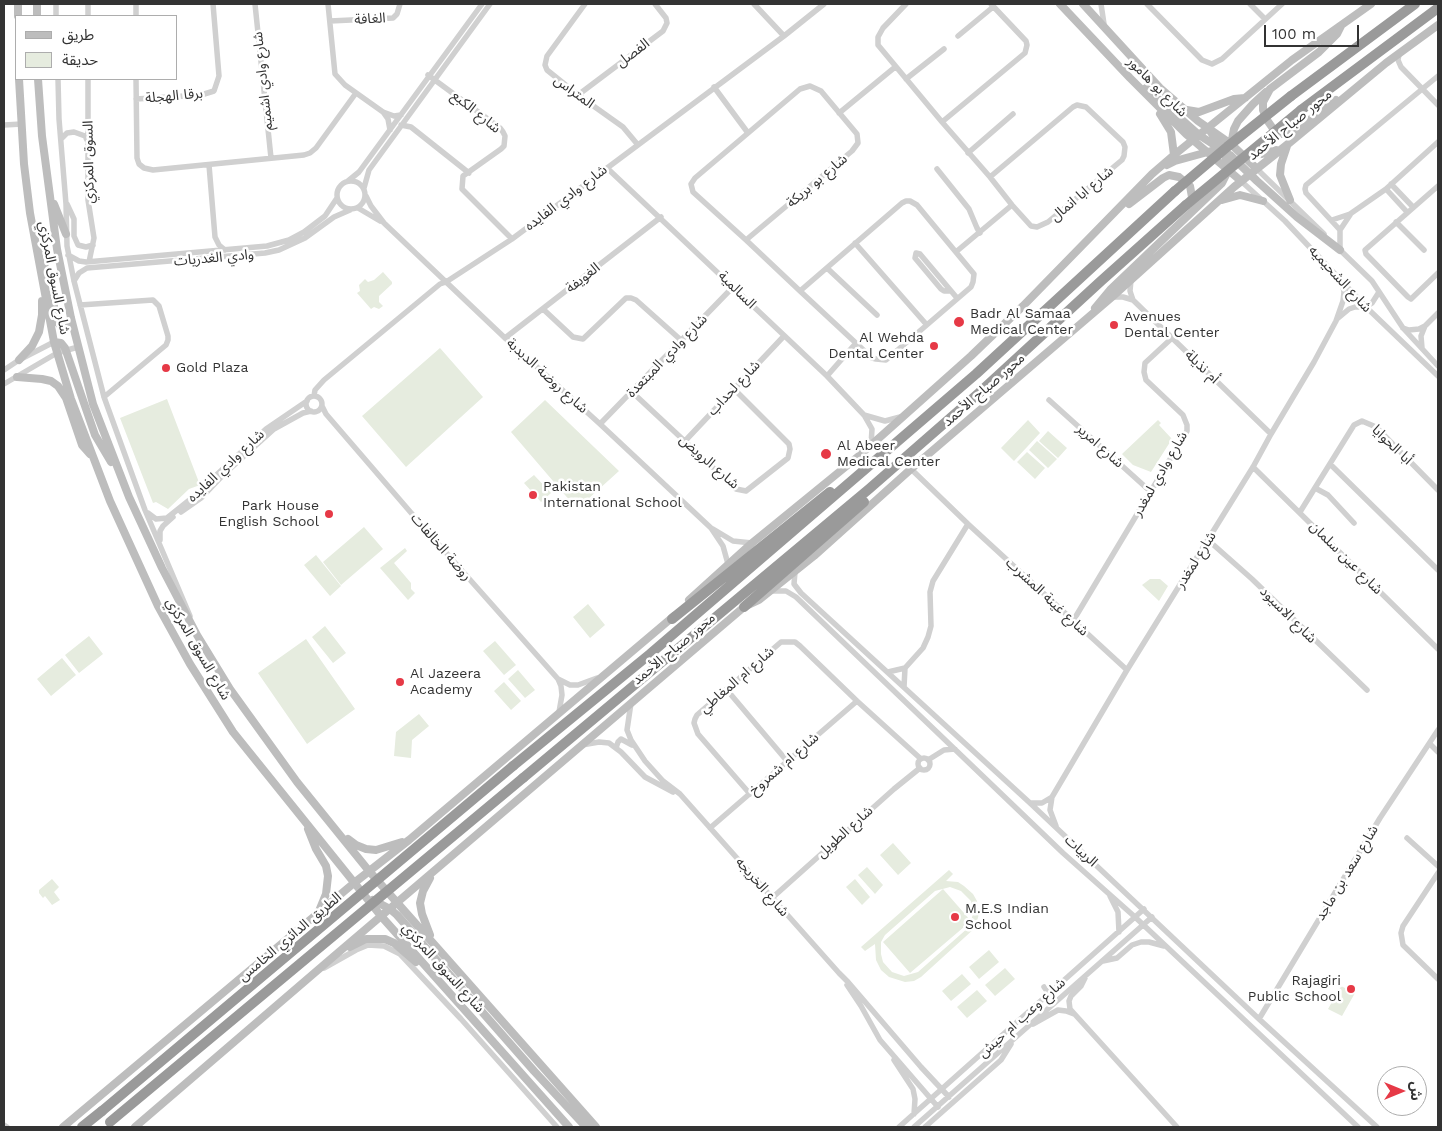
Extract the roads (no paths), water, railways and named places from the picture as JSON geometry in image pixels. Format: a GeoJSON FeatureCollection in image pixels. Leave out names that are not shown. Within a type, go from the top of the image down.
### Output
{"type":"FeatureCollection","features":[{"type":"Feature","properties":{"kind":"highway","name":"محور صباح الأحمد"},"geometry":{"type":"LineString","coordinates":[[513,766],[650,654],[868,467],[990,361],[1175,191],[1291,96],[1415,4]]}},
{"type":"Feature","properties":{"kind":"highway","name":"محور صباح الأحمد"},"geometry":{"type":"LineString","coordinates":[[523,778],[911,452],[979,393],[1100,281],[1186,205],[1301,110],[1438,8]]}},
{"type":"Feature","properties":{"kind":"highway"},"geometry":{"type":"LineString","coordinates":[[744,607],[897,471],[911,452]]}},
{"type":"Feature","properties":{"kind":"highway"},"geometry":{"type":"LineString","coordinates":[[672,619],[812,505],[850,477],[868,467]]}},
{"type":"Feature","properties":{"kind":"highway","name":"الطريق الدائري الخامس"},"geometry":{"type":"LineString","coordinates":[[82,1127],[513,766]]}},
{"type":"Feature","properties":{"kind":"highway","name":"الطريق الدائري الخامس"},"geometry":{"type":"LineString","coordinates":[[104,1127],[523,778]]}},
{"type":"Feature","properties":{"kind":"street","name":"برقا الهجلة"},"geometry":{"type":"LineString","coordinates":[[136,100],[201,95],[214,91],[219,76],[213,4]]}},
{"type":"Feature","properties":{"kind":"street","name":"شارع وادي اشميم"},"geometry":{"type":"LineString","coordinates":[[256,4],[271,158]]}},
{"type":"Feature","properties":{"kind":"street"},"geometry":{"type":"LineString","coordinates":[[328,4],[336,74],[345,85],[383,112],[394,116],[401,115]]}},
{"type":"Feature","properties":{"kind":"street","name":"الغافة"},"geometry":{"type":"LineString","coordinates":[[330,21],[393,18],[398,14],[400,4]]}},
{"type":"Feature","properties":{"kind":"street"},"geometry":{"type":"LineString","coordinates":[[482,4],[428,75],[359,172],[338,189],[337,198],[342,206],[350,210],[358,208],[364,202],[366,196],[364,188],[369,170],[490,4]]}},
{"type":"Feature","properties":{"kind":"street","name":"المتراس"},"geometry":{"type":"LineString","coordinates":[[584,4],[547,56],[545,60],[547,70],[623,127],[638,145]]}},
{"type":"Feature","properties":{"kind":"street","name":"الفصل"},"geometry":{"type":"LineString","coordinates":[[578,95],[662,31],[667,23],[666,18],[656,4]]}},
{"type":"Feature","properties":{"kind":"street"},"geometry":{"type":"LineString","coordinates":[[754,4],[784,36]]}},
{"type":"Feature","properties":{"kind":"street","name":"شارع وادي الفايده"},"geometry":{"type":"LineString","coordinates":[[145,510],[156,519],[167,518],[202,490],[266,429],[314,396],[315,390],[324,380],[440,284],[512,239],[824,4]]}},
{"type":"Feature","properties":{"kind":"street","name":"شارع ابا انمال"},"geometry":{"type":"LineString","coordinates":[[906,4],[883,28],[877,42],[878,45],[1031,226],[1043,225],[1122,160],[1126,152],[1123,142],[1086,107],[1077,105],[990,177]]}},
{"type":"Feature","properties":{"kind":"street","name":"شارع بو هامور"},"geometry":{"type":"LineString","coordinates":[[1060,4],[1130,78],[1241,181]]}},
{"type":"Feature","properties":{"kind":"street","name":"شارع بو هامور"},"geometry":{"type":"LineString","coordinates":[[1083,4],[1104,24],[1141,68],[1185,110],[1231,144],[1257,169]]}},
{"type":"Feature","properties":{"kind":"street"},"geometry":{"type":"LineString","coordinates":[[1101,4],[1104,24]]}},
{"type":"Feature","properties":{"kind":"street"},"geometry":{"type":"LineString","coordinates":[[1147,4],[1202,60],[1212,64],[1222,59],[1282,4]]}},
{"type":"Feature","properties":{"kind":"street"},"geometry":{"type":"LineString","coordinates":[[1250,4],[1265,19]]}},
{"type":"Feature","properties":{"kind":"street","name":"محور صباح الأحمد"},"geometry":{"type":"LineString","coordinates":[[408,840],[672,619],[686,603],[728,564],[871,445],[991,338],[1113,216],[1152,174],[1292,60],[1371,4]]}},
{"type":"Feature","properties":{"kind":"street"},"geometry":{"type":"LineString","coordinates":[[942,122],[1026,52],[1026,41],[992,5],[958,36]]}},
{"type":"Feature","properties":{"kind":"street"},"geometry":{"type":"LineString","coordinates":[[1092,314],[1095,306],[1110,290],[1222,183],[1229,169],[1227,153],[1238,121],[1252,104],[1326,46],[1342,25]]}},
{"type":"Feature","properties":{"kind":"street","name":"محور صباح الأحمد"},"geometry":{"type":"LineString","coordinates":[[433,872],[744,607],[753,604],[795,572],[911,469],[1112,297],[1217,201],[1400,52],[1438,25]]}},
{"type":"Feature","properties":{"kind":"street"},"geometry":{"type":"LineString","coordinates":[[906,79],[944,49]]}},
{"type":"Feature","properties":{"kind":"street"},"geometry":{"type":"LineString","coordinates":[[1400,52],[1398,60],[1403,70],[1438,106]]}},
{"type":"Feature","properties":{"kind":"street"},"geometry":{"type":"LineString","coordinates":[[1386,64],[1403,70]]}},
{"type":"Feature","properties":{"kind":"street"},"geometry":{"type":"LineString","coordinates":[[840,113],[895,66]]}},
{"type":"Feature","properties":{"kind":"street","name":"شارع الكبع"},"geometry":{"type":"LineString","coordinates":[[428,75],[503,132],[505,141],[501,149],[470,173]]}},
{"type":"Feature","properties":{"kind":"street"},"geometry":{"type":"LineString","coordinates":[[1340,230],[1306,193],[1306,185],[1438,76]]}},
{"type":"Feature","properties":{"kind":"street"},"geometry":{"type":"LineString","coordinates":[[1130,78],[1169,127],[1173,137],[1174,155]]}},
{"type":"Feature","properties":{"kind":"street","name":"شارع السوق المركزي"},"geometry":{"type":"LineString","coordinates":[[19,80],[30,214],[54,342],[71,399],[110,501],[142,575],[190,664],[233,732],[381,916],[569,1127]]}},
{"type":"Feature","properties":{"kind":"street","name":"شارع السوق المركزي"},"geometry":{"type":"LineString","coordinates":[[38,80],[42,136],[56,249],[93,404],[119,473],[162,568],[197,634],[230,689],[259,732],[297,782],[369,870],[596,1127]]}},
{"type":"Feature","properties":{"kind":"street","name":"شارع السوق المركزي"},"geometry":{"type":"LineString","coordinates":[[58,80],[66,204],[66,234],[74,282],[104,397],[145,510],[186,603],[197,634]]}},
{"type":"Feature","properties":{"kind":"street","name":"السوق المركزي"},"geometry":{"type":"LineString","coordinates":[[88,80],[88,200],[94,238],[89,262]]}},
{"type":"Feature","properties":{"kind":"street"},"geometry":{"type":"LineString","coordinates":[[136,80],[136,151],[139,164],[144,168],[152,170],[310,153],[316,148],[356,93]]}},
{"type":"Feature","properties":{"kind":"street","name":"شارع بو بريكة"},"geometry":{"type":"LineString","coordinates":[[746,240],[852,151],[858,143],[858,138],[821,91],[805,86],[692,181],[691,189],[693,192],[872,358],[886,360],[971,287],[974,278],[972,271],[917,205],[910,201],[902,203],[800,291]]}},
{"type":"Feature","properties":{"kind":"street"},"geometry":{"type":"LineString","coordinates":[[714,87],[748,133]]}},
{"type":"Feature","properties":{"kind":"street"},"geometry":{"type":"LineString","coordinates":[[1270,89],[1263,102],[1263,110],[1274,130],[1280,134],[1291,134],[1326,106],[1349,95]]}},
{"type":"Feature","properties":{"kind":"street"},"geometry":{"type":"LineString","coordinates":[[1185,110],[1199,112],[1234,99],[1246,98]]}},
{"type":"Feature","properties":{"kind":"street"},"geometry":{"type":"LineString","coordinates":[[383,112],[389,122],[390,130]]}},
{"type":"Feature","properties":{"kind":"street"},"geometry":{"type":"LineString","coordinates":[[968,153],[1013,114]]}},
{"type":"Feature","properties":{"kind":"street"},"geometry":{"type":"LineString","coordinates":[[4,125],[22,124]]}},
{"type":"Feature","properties":{"kind":"street"},"geometry":{"type":"LineString","coordinates":[[401,125],[413,129],[470,173],[463,176],[462,189],[512,239]]}},
{"type":"Feature","properties":{"kind":"street"},"geometry":{"type":"LineString","coordinates":[[1208,128],[1227,153],[1250,175],[1314,232],[1340,250]]}},
{"type":"Feature","properties":{"kind":"street"},"geometry":{"type":"LineString","coordinates":[[61,139],[67,133],[76,132],[85,136],[88,141]]}},
{"type":"Feature","properties":{"kind":"street"},"geometry":{"type":"LineString","coordinates":[[1196,138],[1227,153],[1241,181]]}},
{"type":"Feature","properties":{"kind":"street"},"geometry":{"type":"LineString","coordinates":[[1332,220],[1350,214],[1386,189],[1438,142]]}},
{"type":"Feature","properties":{"kind":"street"},"geometry":{"type":"LineString","coordinates":[[1152,174],[1175,161],[1216,150],[1244,155],[1271,152],[1288,144]]}},
{"type":"Feature","properties":{"kind":"street"},"geometry":{"type":"LineString","coordinates":[[1288,144],[1280,175],[1290,200]]}},
{"type":"Feature","properties":{"kind":"street"},"geometry":{"type":"LineString","coordinates":[[208,252],[213,245],[215,237],[209,165]]}},
{"type":"Feature","properties":{"kind":"street","name":"السالمية"},"geometry":{"type":"LineString","coordinates":[[607,168],[827,376],[864,415],[872,429],[871,445]]}},
{"type":"Feature","properties":{"kind":"street"},"geometry":{"type":"LineString","coordinates":[[936,169],[969,210],[980,233]]}},
{"type":"Feature","properties":{"kind":"street","name":"شارع الشحيميه"},"geometry":{"type":"LineString","coordinates":[[1257,169],[1372,281],[1403,328],[1438,366]]}},
{"type":"Feature","properties":{"kind":"street"},"geometry":{"type":"LineString","coordinates":[[1113,216],[1163,178],[1174,175],[1192,189],[1192,197],[1185,219]]}},
{"type":"Feature","properties":{"kind":"street"},"geometry":{"type":"LineString","coordinates":[[348,181],[357,182],[364,188]]}},
{"type":"Feature","properties":{"kind":"street","name":"شارع الشحيميه"},"geometry":{"type":"LineString","coordinates":[[1241,181],[1305,241],[1366,307],[1438,376]]}},
{"type":"Feature","properties":{"kind":"street"},"geometry":{"type":"LineString","coordinates":[[1391,184],[1413,207]]}},
{"type":"Feature","properties":{"kind":"street"},"geometry":{"type":"LineString","coordinates":[[1438,186],[1366,247],[1365,250],[1366,254],[1411,299],[1438,273]]}},
{"type":"Feature","properties":{"kind":"street"},"geometry":{"type":"LineString","coordinates":[[48,187],[66,234]]}},
{"type":"Feature","properties":{"kind":"street"},"geometry":{"type":"LineString","coordinates":[[1386,189],[1407,212]]}},
{"type":"Feature","properties":{"kind":"street"},"geometry":{"type":"LineString","coordinates":[[1217,201],[1238,195],[1263,201]]}},
{"type":"Feature","properties":{"kind":"street","name":"شارع روضة الدبدبة"},"geometry":{"type":"LineString","coordinates":[[366,196],[384,223],[505,338],[711,528],[733,541],[752,543]]}},
{"type":"Feature","properties":{"kind":"street","name":"وادي الغدريات"},"geometry":{"type":"LineString","coordinates":[[68,255],[79,262],[89,262],[267,246],[289,240],[304,232],[325,216],[337,198]]}},
{"type":"Feature","properties":{"kind":"street","name":"السوق المركزي"},"geometry":{"type":"LineString","coordinates":[[66,204],[74,219],[74,236],[78,245],[86,247],[93,245]]}},
{"type":"Feature","properties":{"kind":"street"},"geometry":{"type":"LineString","coordinates":[[956,252],[1012,205]]}},
{"type":"Feature","properties":{"kind":"street","name":"شارع روضة الدبدبة"},"geometry":{"type":"LineString","coordinates":[[358,208],[384,223]]}},
{"type":"Feature","properties":{"kind":"street","name":"وادي الغدريات"},"geometry":{"type":"LineString","coordinates":[[74,282],[81,270],[87,268],[265,253],[279,250],[305,238],[334,217],[350,210]]}},
{"type":"Feature","properties":{"kind":"street"},"geometry":{"type":"LineString","coordinates":[[30,214],[58,323],[62,326],[67,326],[71,318]]}},
{"type":"Feature","properties":{"kind":"street"},"geometry":{"type":"LineString","coordinates":[[1340,250],[1340,230],[1350,214]]}},
{"type":"Feature","properties":{"kind":"street","name":"الغويفة"},"geometry":{"type":"LineString","coordinates":[[505,338],[660,217]]}},
{"type":"Feature","properties":{"kind":"street"},"geometry":{"type":"LineString","coordinates":[[1396,222],[1424,250]]}},
{"type":"Feature","properties":{"kind":"street"},"geometry":{"type":"LineString","coordinates":[[215,237],[219,245],[225,250]]}},
{"type":"Feature","properties":{"kind":"street"},"geometry":{"type":"LineString","coordinates":[[855,244],[926,324]]}},
{"type":"Feature","properties":{"kind":"street"},"geometry":{"type":"LineString","coordinates":[[827,268],[877,315]]}},
{"type":"Feature","properties":{"kind":"street"},"geometry":{"type":"LineString","coordinates":[[19,360],[36,339],[42,324],[40,272]]}},
{"type":"Feature","properties":{"kind":"street"},"geometry":{"type":"LineString","coordinates":[[931,272],[956,298]]}},
{"type":"Feature","properties":{"kind":"street"},"geometry":{"type":"LineString","coordinates":[[1131,280],[1130,291],[1133,300]]}},
{"type":"Feature","properties":{"kind":"street","name":"شارع لمغدر"},"geometry":{"type":"LineString","coordinates":[[1052,797],[1127,670],[1253,467],[1314,362],[1336,321],[1344,296],[1342,282]]}},
{"type":"Feature","properties":{"kind":"street","name":"شارع وادي المبتعدة"},"geometry":{"type":"LineString","coordinates":[[600,424],[733,287]]}},
{"type":"Feature","properties":{"kind":"street"},"geometry":{"type":"LineString","coordinates":[[1366,307],[1372,303],[1379,292]]}},
{"type":"Feature","properties":{"kind":"street"},"geometry":{"type":"LineString","coordinates":[[1112,297],[1124,297],[1133,300]]}},
{"type":"Feature","properties":{"kind":"street"},"geometry":{"type":"LineString","coordinates":[[543,309],[573,337],[583,339],[626,298],[631,298],[636,300],[682,341]]}},
{"type":"Feature","properties":{"kind":"street"},"geometry":{"type":"LineString","coordinates":[[80,305],[153,300],[158,304],[168,336],[166,345],[104,397]]}},
{"type":"Feature","properties":{"kind":"street","name":"أم نذيلة"},"geometry":{"type":"LineString","coordinates":[[1133,300],[1271,434]]}},
{"type":"Feature","properties":{"kind":"street","name":"شارع لمغدر"},"geometry":{"type":"LineString","coordinates":[[1336,321],[1349,309],[1366,307]]}},
{"type":"Feature","properties":{"kind":"street"},"geometry":{"type":"LineString","coordinates":[[1423,351],[1421,336],[1425,326],[1438,312]]}},
{"type":"Feature","properties":{"kind":"street"},"geometry":{"type":"LineString","coordinates":[[1403,328],[1414,330],[1425,326]]}},
{"type":"Feature","properties":{"kind":"street","name":"شارع لحداب"},"geometry":{"type":"LineString","coordinates":[[685,441],[784,336]]}},
{"type":"Feature","properties":{"kind":"street","name":"شارع وادي لمغدر"},"geometry":{"type":"LineString","coordinates":[[1074,621],[1187,431],[1183,415],[1146,380],[1144,372],[1145,363],[1172,338]]}},
{"type":"Feature","properties":{"kind":"street"},"geometry":{"type":"LineString","coordinates":[[4,370],[54,342],[62,343],[67,351],[95,435],[119,473]]}},
{"type":"Feature","properties":{"kind":"street"},"geometry":{"type":"LineString","coordinates":[[827,376],[856,343]]}},
{"type":"Feature","properties":{"kind":"street"},"geometry":{"type":"LineString","coordinates":[[4,384],[57,353],[78,347]]}},
{"type":"Feature","properties":{"kind":"street"},"geometry":{"type":"LineString","coordinates":[[17,377],[42,379],[51,381],[58,386],[66,398],[82,445],[93,457]]}},
{"type":"Feature","properties":{"kind":"street","name":"شارع الرويض"},"geometry":{"type":"LineString","coordinates":[[632,392],[736,489],[746,491],[751,489],[788,458],[790,449],[789,444],[734,389]]}},
{"type":"Feature","properties":{"kind":"street"},"geometry":{"type":"LineString","coordinates":[[307,401],[307,406],[317,410],[320,399],[314,396]]}},
{"type":"Feature","properties":{"kind":"street","name":"شارع امرير"},"geometry":{"type":"LineString","coordinates":[[1049,400],[1150,492]]}},
{"type":"Feature","properties":{"kind":"street","name":"شارع وادي الفايده"},"geometry":{"type":"LineString","coordinates":[[160,545],[160,531],[168,522],[201,498],[222,476],[274,429],[303,413],[317,410]]}},
{"type":"Feature","properties":{"kind":"street","name":"روضة الخالفات"},"geometry":{"type":"LineString","coordinates":[[317,410],[326,414],[558,679]]}},
{"type":"Feature","properties":{"kind":"street"},"geometry":{"type":"LineString","coordinates":[[864,415],[885,421],[904,415]]}},
{"type":"Feature","properties":{"kind":"street","name":"أبا الحوايا"},"geometry":{"type":"LineString","coordinates":[[1300,512],[1354,425],[1360,421],[1367,422],[1376,427],[1438,490]]}},
{"type":"Feature","properties":{"kind":"street"},"geometry":{"type":"LineString","coordinates":[[1330,464],[1438,570]]}},
{"type":"Feature","properties":{"kind":"street","name":"شارع عين سلمان"},"geometry":{"type":"LineString","coordinates":[[1253,467],[1438,649]]}},
{"type":"Feature","properties":{"kind":"street","name":"شارع غينة المشرب"},"geometry":{"type":"LineString","coordinates":[[911,469],[1127,670]]}},
{"type":"Feature","properties":{"kind":"street"},"geometry":{"type":"LineString","coordinates":[[1315,488],[1328,495],[1354,523]]}},
{"type":"Feature","properties":{"kind":"street"},"geometry":{"type":"LineString","coordinates":[[888,672],[904,668],[923,648],[931,626],[930,592],[933,581],[968,524]]}},
{"type":"Feature","properties":{"kind":"street","name":"شارع روضة الدبدبة"},"geometry":{"type":"LineString","coordinates":[[711,528],[725,550],[728,564]]}},
{"type":"Feature","properties":{"kind":"street","name":"شارع الاسيود"},"geometry":{"type":"LineString","coordinates":[[1208,540],[1252,579],[1367,690]]}},
{"type":"Feature","properties":{"kind":"street","name":"الربيات"},"geometry":{"type":"LineString","coordinates":[[795,572],[794,584],[801,593],[1144,908],[1259,1019],[1377,1127]]}},
{"type":"Feature","properties":{"kind":"street","name":"الربيات"},"geometry":{"type":"LineString","coordinates":[[771,591],[786,591],[796,597],[1056,846],[1135,917],[1358,1127]]}},
{"type":"Feature","properties":{"kind":"street","name":"شارع ام المغاطي"},"geometry":{"type":"LineString","coordinates":[[750,794],[698,734],[694,723],[697,715],[781,642],[795,642],[800,646],[921,759]]}},
{"type":"Feature","properties":{"kind":"street"},"geometry":{"type":"LineString","coordinates":[[904,668],[904,687]]}},
{"type":"Feature","properties":{"kind":"street"},"geometry":{"type":"LineString","coordinates":[[558,679],[570,685],[578,685],[602,676]]}},
{"type":"Feature","properties":{"kind":"street"},"geometry":{"type":"LineString","coordinates":[[558,679],[562,695],[559,712]]}},
{"type":"Feature","properties":{"kind":"street"},"geometry":{"type":"LineString","coordinates":[[727,690],[787,761]]}},
{"type":"Feature","properties":{"kind":"street","name":"شارع ام شمروخ"},"geometry":{"type":"LineString","coordinates":[[710,828],[857,701]]}},
{"type":"Feature","properties":{"kind":"street","name":"شارع الخريجه"},"geometry":{"type":"LineString","coordinates":[[631,703],[627,728],[636,748],[656,775],[680,794],[949,1097]]}},
{"type":"Feature","properties":{"kind":"street","name":"شارع سعد بن ماجد"},"geometry":{"type":"LineString","coordinates":[[1259,1019],[1380,818],[1438,730]]}},
{"type":"Feature","properties":{"kind":"street"},"geometry":{"type":"LineString","coordinates":[[580,746],[607,742],[616,748],[618,742],[624,739],[636,748]]}},
{"type":"Feature","properties":{"kind":"street"},"geometry":{"type":"LineString","coordinates":[[1430,744],[1438,752]]}},
{"type":"Feature","properties":{"kind":"street","name":"شارع الخريجه"},"geometry":{"type":"LineString","coordinates":[[616,748],[645,776],[685,800]]}},
{"type":"Feature","properties":{"kind":"street"},"geometry":{"type":"LineString","coordinates":[[928,760],[930,762],[928,768],[922,770],[918,763],[921,759],[928,760],[944,750],[955,749]]}},
{"type":"Feature","properties":{"kind":"street","name":"شارع الطويل"},"geometry":{"type":"LineString","coordinates":[[772,898],[920,768]]}},
{"type":"Feature","properties":{"kind":"street"},"geometry":{"type":"LineString","coordinates":[[1030,803],[1042,803],[1052,797]]}},
{"type":"Feature","properties":{"kind":"street"},"geometry":{"type":"LineString","coordinates":[[1052,797],[1050,810],[1057,829]]}},
{"type":"Feature","properties":{"kind":"street"},"geometry":{"type":"LineString","coordinates":[[304,820],[316,849],[326,866],[328,876],[326,894],[317,914]]}},
{"type":"Feature","properties":{"kind":"street"},"geometry":{"type":"LineString","coordinates":[[338,831],[356,846],[366,849],[384,849],[408,840]]}},
{"type":"Feature","properties":{"kind":"street"},"geometry":{"type":"LineString","coordinates":[[1407,838],[1438,866]]}},
{"type":"Feature","properties":{"kind":"street","name":"الطريق الدائري الخامس"},"geometry":{"type":"LineString","coordinates":[[62,1127],[369,870],[408,840]]}},
{"type":"Feature","properties":{"kind":"street"},"geometry":{"type":"LineString","coordinates":[[136,1127],[433,872]]}},
{"type":"Feature","properties":{"kind":"street"},"geometry":{"type":"LineString","coordinates":[[431,939],[420,903],[423,890],[433,872]]}},
{"type":"Feature","properties":{"kind":"street"},"geometry":{"type":"LineString","coordinates":[[1438,872],[1401,932],[1403,945],[1438,979]]}},
{"type":"Feature","properties":{"kind":"street"},"geometry":{"type":"LineString","coordinates":[[1108,892],[1118,912],[1119,932]]}},
{"type":"Feature","properties":{"kind":"street"},"geometry":{"type":"LineString","coordinates":[[336,898],[366,897],[390,909],[397,915],[534,1071],[586,1127]]}},
{"type":"Feature","properties":{"kind":"street","name":"شارع وعب ام حيش"},"geometry":{"type":"LineString","coordinates":[[899,1127],[1144,908]]}},
{"type":"Feature","properties":{"kind":"street","name":"شارع وعب ام حيش"},"geometry":{"type":"LineString","coordinates":[[914,1127],[1152,917]]}},
{"type":"Feature","properties":{"kind":"street"},"geometry":{"type":"LineString","coordinates":[[333,957],[366,939],[385,939],[394,943],[433,976]]}},
{"type":"Feature","properties":{"kind":"street"},"geometry":{"type":"LineString","coordinates":[[1103,961],[1117,958],[1132,945],[1141,942],[1166,946]]}},
{"type":"Feature","properties":{"kind":"street","name":"شارع السوق المركزي"},"geometry":{"type":"LineString","coordinates":[[311,976],[362,947],[380,945],[392,949],[404,958],[436,991],[556,1127]]}},
{"type":"Feature","properties":{"kind":"street","name":"شارع الخريجه"},"geometry":{"type":"LineString","coordinates":[[839,973],[861,1006],[876,1034],[938,1107]]}},
{"type":"Feature","properties":{"kind":"street"},"geometry":{"type":"LineString","coordinates":[[1086,976],[1084,983],[1070,999],[1070,1007],[1074,1014],[1177,1127]]}},
{"type":"Feature","properties":{"kind":"street"},"geometry":{"type":"LineString","coordinates":[[1044,988],[1049,994]]}},
{"type":"Feature","properties":{"kind":"street"},"geometry":{"type":"LineString","coordinates":[[1031,1025],[1058,1010],[1066,1010],[1074,1014]]}},
{"type":"Feature","properties":{"kind":"street","name":"شارع وعب ام حيش"},"geometry":{"type":"LineString","coordinates":[[925,1127],[1000,1060],[1007,1052],[1013,1040]]}},
{"type":"Feature","properties":{"kind":"street"},"geometry":{"type":"LineString","coordinates":[[890,1051],[896,1064],[913,1089],[915,1099],[914,1114]]}},
{"type":"Feature","properties":{"kind":"place","name":"Badr Al Samaa Medical Center"},"geometry":{"type":"Point","coordinates":[959,322]}},
{"type":"Feature","properties":{"kind":"place","name":"Avenues Dental Center"},"geometry":{"type":"Point","coordinates":[1114,325]}},
{"type":"Feature","properties":{"kind":"place","name":"Al Wehda Dental Center"},"geometry":{"type":"Point","coordinates":[934,346]}},
{"type":"Feature","properties":{"kind":"place","name":"Gold Plaza"},"geometry":{"type":"Point","coordinates":[166,368]}},
{"type":"Feature","properties":{"kind":"place","name":"Al Abeer Medical Center"},"geometry":{"type":"Point","coordinates":[826,454]}},
{"type":"Feature","properties":{"kind":"place","name":"Pakistan International School"},"geometry":{"type":"Point","coordinates":[533,495]}},
{"type":"Feature","properties":{"kind":"place","name":"Park House English School"},"geometry":{"type":"Point","coordinates":[329,514]}},
{"type":"Feature","properties":{"kind":"place","name":"Al Jazeera Academy"},"geometry":{"type":"Point","coordinates":[400,682]}},
{"type":"Feature","properties":{"kind":"place","name":"M.E.S Indian School"},"geometry":{"type":"Point","coordinates":[955,917]}},
{"type":"Feature","properties":{"kind":"place","name":"Rajagiri Public School"},"geometry":{"type":"Point","coordinates":[1351,989]}}]}
